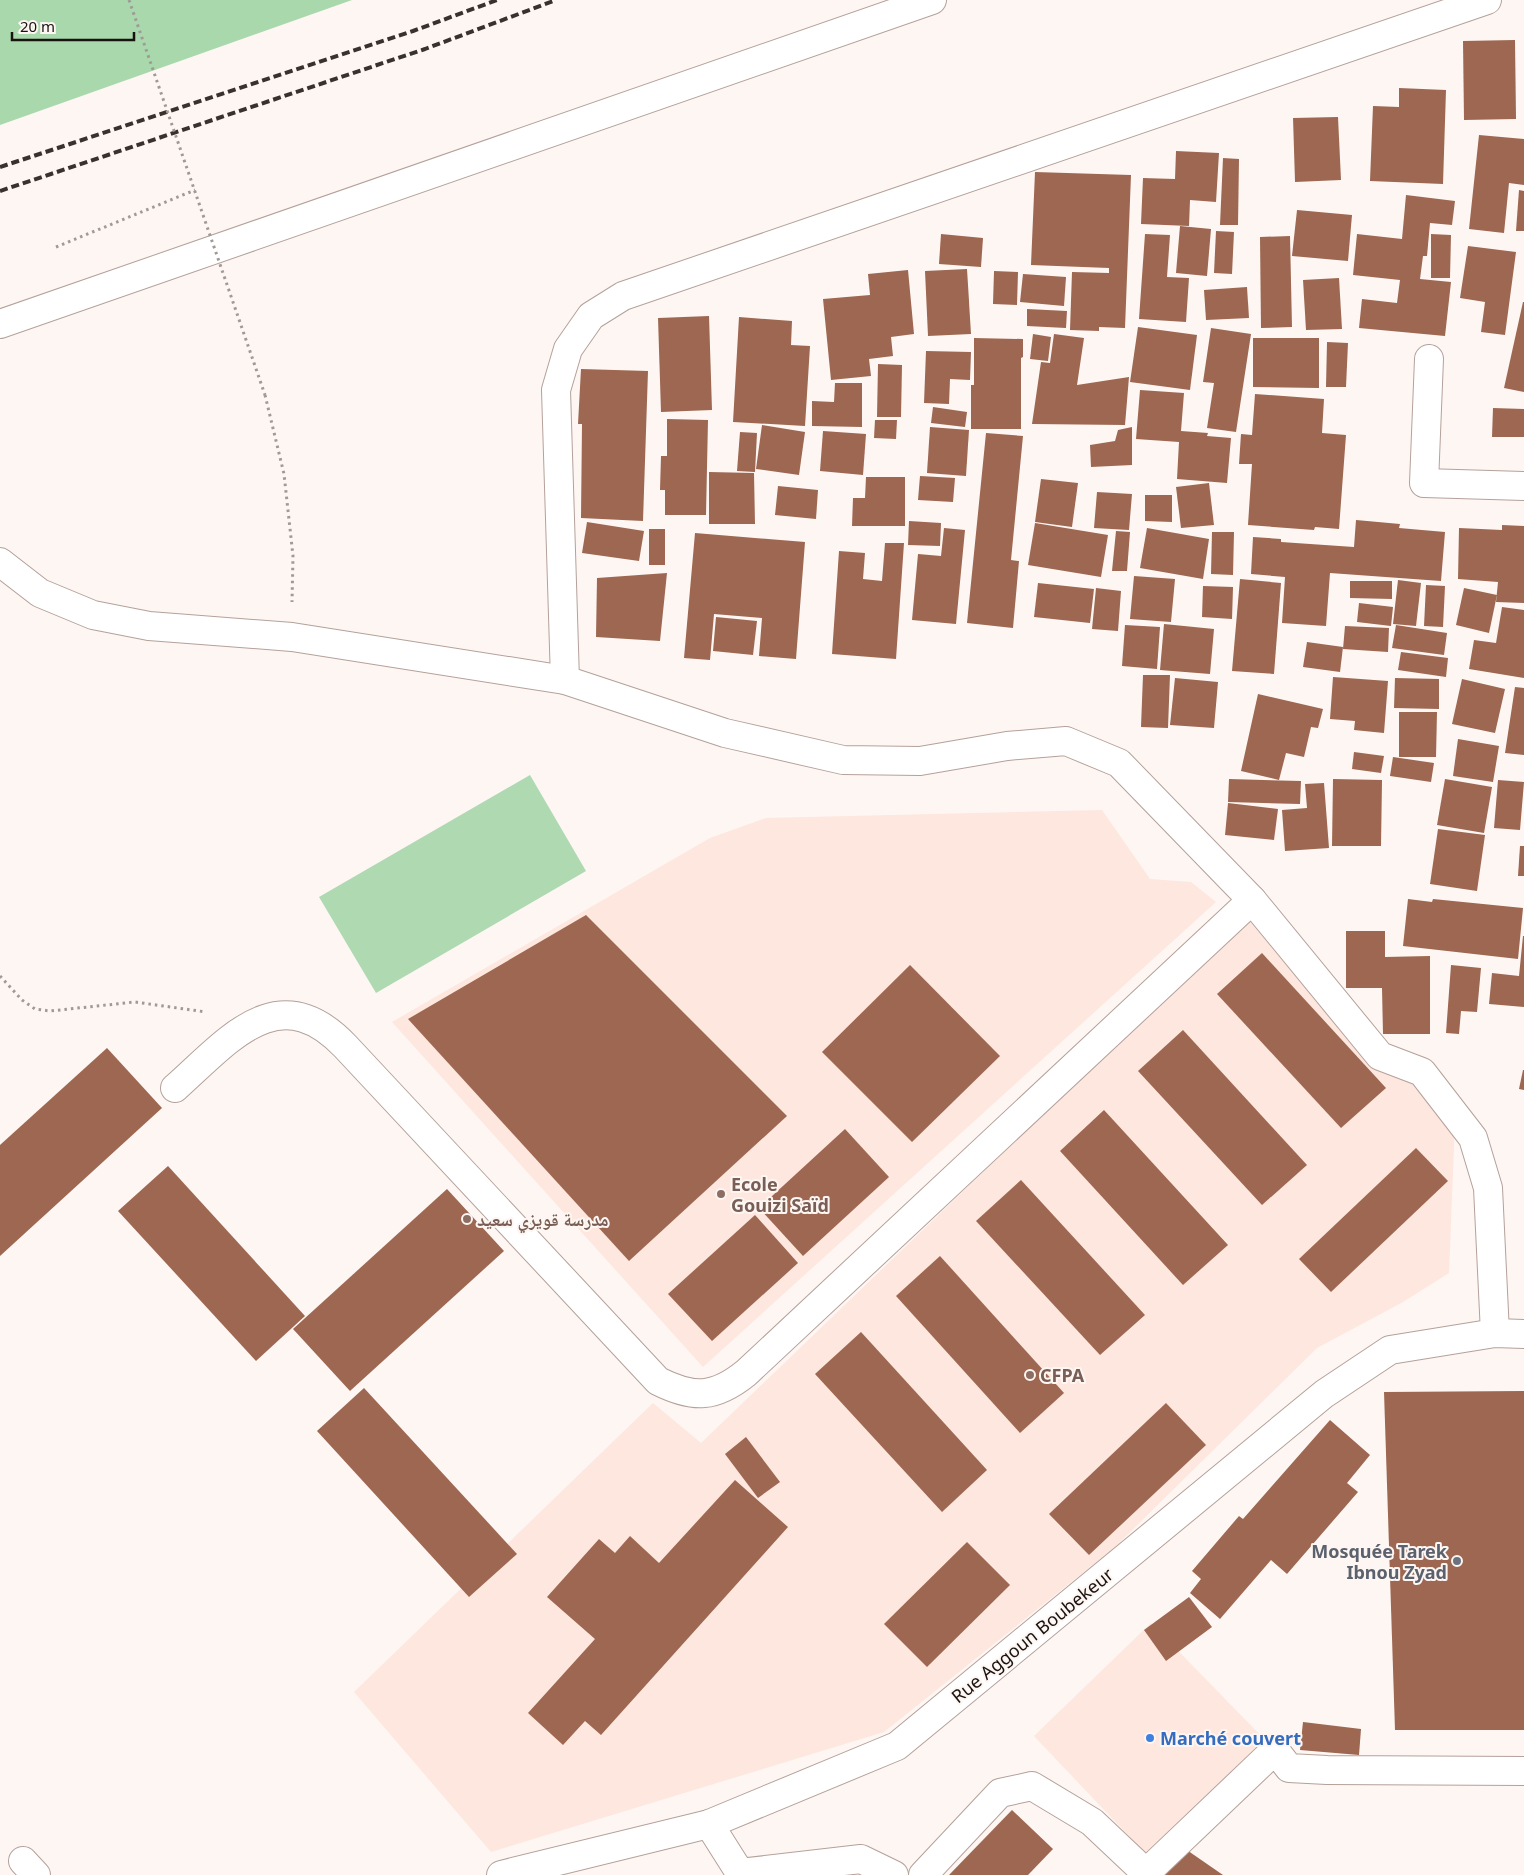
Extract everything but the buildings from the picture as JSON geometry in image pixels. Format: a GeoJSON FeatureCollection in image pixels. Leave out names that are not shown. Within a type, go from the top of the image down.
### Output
{"type":"FeatureCollection","features":[{"type":"Feature","properties":{"kind":"street"},"geometry":{"type":"LineString","coordinates":[[0,324],[932,0]]}},
{"type":"Feature","properties":{"kind":"street"},"geometry":{"type":"LineString","coordinates":[[565,680],[556,390],[568,349],[591,316],[623,296],[1486,0]]}},
{"type":"Feature","properties":{"kind":"street"},"geometry":{"type":"LineString","coordinates":[[1429,359],[1424,483],[1524,486]]}},
{"type":"Feature","properties":{"kind":"street"},"geometry":{"type":"LineString","coordinates":[[0,562],[40,593],[93,614],[150,626],[292,637],[565,680],[725,733],[843,760],[920,761],[1007,746],[1066,741],[1119,763],[1252,900],[1380,1056],[1422,1072],[1473,1138],[1488,1188],[1495,1333]]}},
{"type":"Feature","properties":{"kind":"street"},"geometry":{"type":"LineString","coordinates":[[175,1088],[230,1039],[253,1022],[272,1016],[293,1015],[313,1020],[331,1031],[658,1381],[675,1390],[694,1394],[713,1392],[731,1385],[746,1373],[1252,900]]}},
{"type":"Feature","properties":{"kind":"street","name":"Rue Aggoun Boubekeur"},"geometry":{"type":"LineString","coordinates":[[501,1875],[708,1824],[897,1746],[1324,1394],[1390,1350],[1495,1333],[1524,1334]]}},
{"type":"Feature","properties":{"kind":"street"},"geometry":{"type":"LineString","coordinates":[[923,1875],[1000,1793],[1032,1786],[1092,1822],[1146,1872],[1275,1750],[1289,1768],[1327,1770],[1524,1771]]}},
{"type":"Feature","properties":{"kind":"street"},"geometry":{"type":"LineString","coordinates":[[708,1824],[740,1873],[861,1859],[894,1875]]}},
{"type":"Feature","properties":{"kind":"path"},"geometry":{"type":"LineString","coordinates":[[129,0],[265,395],[284,474],[293,556],[292,637]]}},
{"type":"Feature","properties":{"kind":"path"},"geometry":{"type":"LineString","coordinates":[[56,247],[195,190]]}},
{"type":"Feature","properties":{"kind":"path"},"geometry":{"type":"LineString","coordinates":[[0,976],[22,1000],[35,1009],[50,1012],[135,1002],[189,1009],[253,1022]]}},
{"type":"Feature","properties":{"kind":"shaded area","name":"Ecole Gouizi Saïd"},"geometry":{"type":"Polygon","coordinates":[[[1102,810],[1150,879],[1191,882],[1216,902],[703,1367],[392,1022],[710,838],[766,818],[1102,810]]]}},
{"type":"Feature","properties":{"kind":"shaded area","name":"CFPA"},"geometry":{"type":"Polygon","coordinates":[[[1256,910],[1455,1121],[1449,1273],[1403,1302],[1317,1348],[1115,1547],[884,1732],[491,1852],[354,1692],[653,1403],[701,1443],[1256,910]]]}},
{"type":"Feature","properties":{"kind":"shaded area","name":"Marché couvert"},"geometry":{"type":"Polygon","coordinates":[[[1151,1623],[1266,1741],[1147,1855],[1034,1736],[1151,1623]]]}},
{"type":"Feature","properties":{"kind":"green space"},"geometry":{"type":"Polygon","coordinates":[[[0,0],[352,0],[0,125],[0,0]]]}},
{"type":"Feature","properties":{"kind":"green space"},"geometry":{"type":"Polygon","coordinates":[[[530,775],[586,871],[376,993],[319,897],[530,775]]]}},
{"type":"Feature","properties":{"kind":"railway"},"geometry":{"type":"LineString","coordinates":[[0,167],[413,31],[497,0]]}},
{"type":"Feature","properties":{"kind":"railway"},"geometry":{"type":"LineString","coordinates":[[0,191],[425,49],[556,0]]}},
{"type":"Feature","properties":{"kind":"place","name":"Ecole Gouizi Saïd"},"geometry":{"type":"Point","coordinates":[721,1194]}},
{"type":"Feature","properties":{"kind":"place","name":"مدرسة قويزي سعيد"},"geometry":{"type":"Point","coordinates":[467,1219]}},
{"type":"Feature","properties":{"kind":"place","name":"CFPA"},"geometry":{"type":"Point","coordinates":[1030,1375]}},
{"type":"Feature","properties":{"kind":"place","name":"Mosquée Tarek Ibnou Zyad"},"geometry":{"type":"Point","coordinates":[1457,1561]}},
{"type":"Feature","properties":{"kind":"place","name":"Marché couvert"},"geometry":{"type":"Point","coordinates":[1150,1738]}}]}
